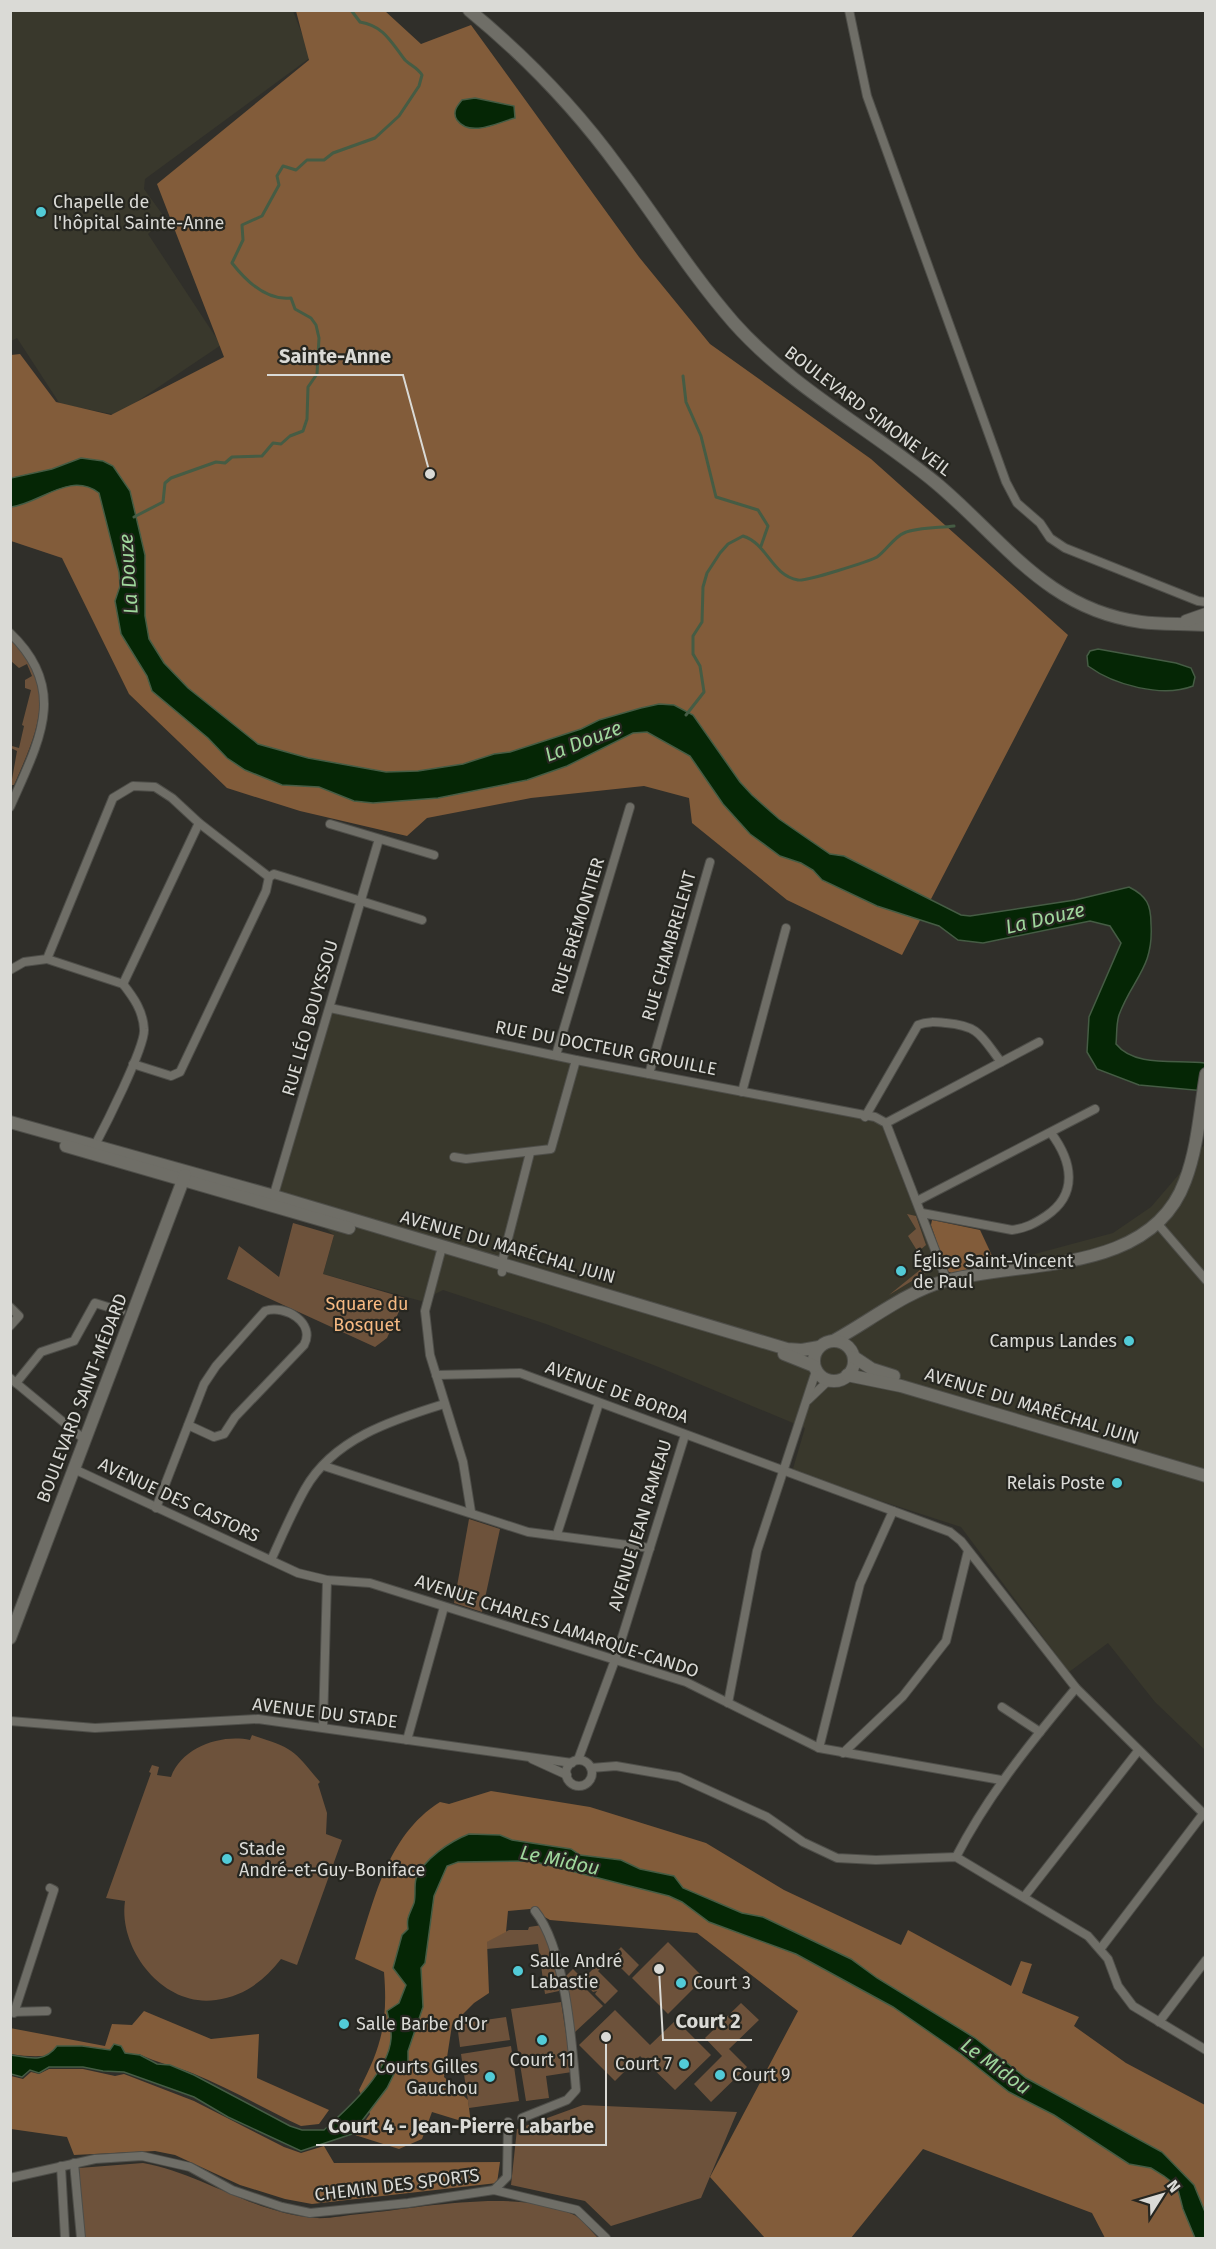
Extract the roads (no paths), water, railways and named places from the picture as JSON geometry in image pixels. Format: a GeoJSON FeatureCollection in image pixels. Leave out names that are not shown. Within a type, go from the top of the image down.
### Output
{"type":"FeatureCollection","features":[{"type":"Feature","properties":{"kind":"main road","name":"BOULEVARD SIMONE VEIL"},"geometry":{"type":"LineString","coordinates":[[469,10],[538,73],[569,106],[618,165],[669,241],[709,293],[772,361],[830,407],[910,462],[958,503],[1016,561],[1056,591],[1082,605],[1141,622],[1206,625]]}},
{"type":"Feature","properties":{"kind":"main road","name":"BOULEVARD SIMONE VEIL"},"geometry":{"type":"LineString","coordinates":[[1182,623],[1206,614]]}},
{"type":"Feature","properties":{"kind":"main road"},"geometry":{"type":"LineString","coordinates":[[864,1324],[855,1339],[853,1367],[848,1375],[830,1380],[815,1368],[814,1355],[819,1347],[864,1324],[898,1302],[947,1281],[1098,1256],[1128,1243],[1157,1222],[1172,1206],[1184,1184],[1192,1159],[1206,1074]]}},
{"type":"Feature","properties":{"kind":"main road"},"geometry":{"type":"LineString","coordinates":[[10,1122],[93,1149]]}},
{"type":"Feature","properties":{"kind":"main road"},"geometry":{"type":"LineString","coordinates":[[10,1129],[93,1149]]}},
{"type":"Feature","properties":{"kind":"main road","name":"AVENUE DU MARÉCHAL JUIN"},"geometry":{"type":"LineString","coordinates":[[93,1149],[787,1349],[802,1350],[819,1347]]}},
{"type":"Feature","properties":{"kind":"main road","name":"BOULEVARD SAINT-MÉDARD"},"geometry":{"type":"LineString","coordinates":[[10,1638],[185,1175]]}},
{"type":"Feature","properties":{"kind":"main road","name":"AVENUE DU MARÉCHAL JUIN"},"geometry":{"type":"LineString","coordinates":[[502,1268],[789,1356],[815,1368]]}},
{"type":"Feature","properties":{"kind":"main road"},"geometry":{"type":"LineString","coordinates":[[832,1341],[846,1345],[853,1355]]}},
{"type":"Feature","properties":{"kind":"main road","name":"AVENUE DU MARÉCHAL JUIN"},"geometry":{"type":"LineString","coordinates":[[853,1355],[882,1373],[1206,1469]]}},
{"type":"Feature","properties":{"kind":"main road","name":"AVENUE DU MARÉCHAL JUIN"},"geometry":{"type":"LineString","coordinates":[[848,1375],[901,1386],[1206,1476]]}},
{"type":"Feature","properties":{"kind":"street"},"geometry":{"type":"LineString","coordinates":[[849,10],[867,96],[1006,482],[1017,503],[1040,523],[1050,538],[1065,548],[1198,602],[1206,602]]}},
{"type":"Feature","properties":{"kind":"street"},"geometry":{"type":"LineString","coordinates":[[10,633],[27,649],[44,683],[45,710],[40,738],[10,807]]}},
{"type":"Feature","properties":{"kind":"street"},"geometry":{"type":"LineString","coordinates":[[47,959],[112,798],[134,786],[155,788],[172,798],[199,823],[268,877]]}},
{"type":"Feature","properties":{"kind":"street","name":"RUE BRÉMONTIER"},"geometry":{"type":"LineString","coordinates":[[556,1055],[630,807]]}},
{"type":"Feature","properties":{"kind":"street"},"geometry":{"type":"LineString","coordinates":[[123,984],[199,823]]}},
{"type":"Feature","properties":{"kind":"street"},"geometry":{"type":"LineString","coordinates":[[330,824],[434,855]]}},
{"type":"Feature","properties":{"kind":"street","name":"RUE LÉO BOUYSSOU"},"geometry":{"type":"LineString","coordinates":[[272,1201],[379,839]]}},
{"type":"Feature","properties":{"kind":"street","name":"RUE CHAMBRELENT"},"geometry":{"type":"LineString","coordinates":[[649,1074],[710,862]]}},
{"type":"Feature","properties":{"kind":"street"},"geometry":{"type":"LineString","coordinates":[[268,877],[274,874],[422,920]]}},
{"type":"Feature","properties":{"kind":"street"},"geometry":{"type":"LineString","coordinates":[[133,1064],[171,1076],[180,1072],[266,891],[268,877]]}},
{"type":"Feature","properties":{"kind":"street"},"geometry":{"type":"LineString","coordinates":[[742,1092],[786,928]]}},
{"type":"Feature","properties":{"kind":"street"},"geometry":{"type":"LineString","coordinates":[[10,970],[24,962],[47,959],[123,984],[139,1004],[145,1031],[133,1064],[93,1149]]}},
{"type":"Feature","properties":{"kind":"street","name":"RUE DU DOCTEUR GROUILLE"},"geometry":{"type":"LineString","coordinates":[[330,1008],[576,1060],[865,1117],[875,1117],[886,1123]]}},
{"type":"Feature","properties":{"kind":"street"},"geometry":{"type":"LineString","coordinates":[[865,1117],[918,1025],[925,1022],[967,1025],[976,1030],[1000,1062]]}},
{"type":"Feature","properties":{"kind":"street"},"geometry":{"type":"LineString","coordinates":[[947,1281],[886,1123],[1039,1042]]}},
{"type":"Feature","properties":{"kind":"street"},"geometry":{"type":"LineString","coordinates":[[454,1157],[466,1159],[551,1149],[576,1060]]}},
{"type":"Feature","properties":{"kind":"street"},"geometry":{"type":"LineString","coordinates":[[917,1201],[1052,1134],[1095,1109]]}},
{"type":"Feature","properties":{"kind":"street"},"geometry":{"type":"LineString","coordinates":[[922,1213],[1012,1230],[1027,1228],[1059,1206],[1066,1195],[1068,1170],[1063,1149],[1052,1134]]}},
{"type":"Feature","properties":{"kind":"street"},"geometry":{"type":"LineString","coordinates":[[502,1268],[530,1153]]}},
{"type":"Feature","properties":{"kind":"street"},"geometry":{"type":"LineString","coordinates":[[1157,1222],[1206,1280]]}},
{"type":"Feature","properties":{"kind":"street"},"geometry":{"type":"LineString","coordinates":[[441,1250],[425,1311],[430,1355],[463,1462],[471,1512]]}},
{"type":"Feature","properties":{"kind":"street"},"geometry":{"type":"LineString","coordinates":[[85,1440],[13,1381],[41,1352],[74,1341],[95,1303],[122,1311]]}},
{"type":"Feature","properties":{"kind":"street"},"geometry":{"type":"LineString","coordinates":[[10,1308],[20,1316],[10,1326]]}},
{"type":"Feature","properties":{"kind":"street"},"geometry":{"type":"LineString","coordinates":[[156,1508],[188,1425],[204,1384],[216,1366],[260,1315],[270,1310],[280,1310],[305,1325],[308,1333],[304,1346],[235,1417],[224,1434],[214,1437],[188,1425]]}},
{"type":"Feature","properties":{"kind":"street"},"geometry":{"type":"LineString","coordinates":[[728,1702],[757,1551],[782,1471],[808,1400],[815,1368]]}},
{"type":"Feature","properties":{"kind":"street","name":"AVENUE DE BORDA"},"geometry":{"type":"LineString","coordinates":[[436,1375],[514,1372],[950,1532],[968,1551],[1076,1688],[1204,1815]]}},
{"type":"Feature","properties":{"kind":"street"},"geometry":{"type":"LineString","coordinates":[[808,1400],[830,1380]]}},
{"type":"Feature","properties":{"kind":"street"},"geometry":{"type":"LineString","coordinates":[[557,1534],[599,1403]]}},
{"type":"Feature","properties":{"kind":"street"},"geometry":{"type":"LineString","coordinates":[[271,1560],[306,1487],[324,1466],[351,1441],[370,1431],[444,1404]]}},
{"type":"Feature","properties":{"kind":"street","name":"AVENUE JEAN RAMEAU"},"geometry":{"type":"LineString","coordinates":[[575,1761],[615,1660],[685,1435]]}},
{"type":"Feature","properties":{"kind":"street"},"geometry":{"type":"LineString","coordinates":[[324,1466],[528,1532],[650,1548]]}},
{"type":"Feature","properties":{"kind":"street","name":"AVENUE DES CASTORS"},"geometry":{"type":"LineString","coordinates":[[74,1469],[271,1560]]}},
{"type":"Feature","properties":{"kind":"street"},"geometry":{"type":"LineString","coordinates":[[819,1748],[860,1584],[893,1511]]}},
{"type":"Feature","properties":{"kind":"street"},"geometry":{"type":"LineString","coordinates":[[843,1753],[903,1696],[946,1641],[968,1551]]}},
{"type":"Feature","properties":{"kind":"street","name":"AVENUE CHARLES LAMARQUE-CANDO"},"geometry":{"type":"LineString","coordinates":[[271,1560],[298,1573],[327,1580],[370,1583],[686,1682],[819,1748],[1001,1780]]}},
{"type":"Feature","properties":{"kind":"street"},"geometry":{"type":"LineString","coordinates":[[323,1726],[327,1580]]}},
{"type":"Feature","properties":{"kind":"street"},"geometry":{"type":"LineString","coordinates":[[407,1740],[444,1607]]}},
{"type":"Feature","properties":{"kind":"street"},"geometry":{"type":"LineString","coordinates":[[956,1857],[973,1824],[1001,1780],[1076,1688]]}},
{"type":"Feature","properties":{"kind":"street"},"geometry":{"type":"LineString","coordinates":[[1002,1707],[1040,1732]]}},
{"type":"Feature","properties":{"kind":"street","name":"AVENUE DU STADE"},"geometry":{"type":"LineString","coordinates":[[10,1721],[95,1728],[258,1719],[575,1761]]}},
{"type":"Feature","properties":{"kind":"street"},"geometry":{"type":"LineString","coordinates":[[1024,1897],[1138,1751]]}},
{"type":"Feature","properties":{"kind":"street","name":"AVENUE DU STADE"},"geometry":{"type":"LineString","coordinates":[[526,1756],[567,1775]]}},
{"type":"Feature","properties":{"kind":"street"},"geometry":{"type":"LineString","coordinates":[[575,1761],[586,1762],[591,1768],[592,1777],[583,1786],[574,1785],[567,1775],[575,1761]]}},
{"type":"Feature","properties":{"kind":"street"},"geometry":{"type":"LineString","coordinates":[[591,1768],[616,1766],[679,1777],[767,1817],[803,1842],[837,1857],[886,1860],[956,1857],[1088,1936],[1101,1948],[1125,1996],[1133,2006],[1206,2050]]}},
{"type":"Feature","properties":{"kind":"street"},"geometry":{"type":"LineString","coordinates":[[1101,1948],[1204,1815]]}},
{"type":"Feature","properties":{"kind":"street"},"geometry":{"type":"LineString","coordinates":[[47,2011],[12,2013],[54,1890],[50,1888]]}},
{"type":"Feature","properties":{"kind":"street"},"geometry":{"type":"LineString","coordinates":[[522,2118],[567,2100],[576,2090],[572,2042],[560,1971],[544,1923],[535,1911]]}},
{"type":"Feature","properties":{"kind":"street"},"geometry":{"type":"LineString","coordinates":[[1159,2022],[1206,1960]]}},
{"type":"Feature","properties":{"kind":"street"},"geometry":{"type":"LineString","coordinates":[[494,2190],[507,2177],[508,2122]]}},
{"type":"Feature","properties":{"kind":"street","name":"CHEMIN DES SPORTS"},"geometry":{"type":"LineString","coordinates":[[10,2178],[95,2158],[142,2156],[190,2168],[232,2190],[282,2207],[310,2212],[408,2203],[494,2190],[577,2210],[606,2238]]}},
{"type":"Feature","properties":{"kind":"street"},"geometry":{"type":"LineString","coordinates":[[74,2163],[81,2238]]}},
{"type":"Feature","properties":{"kind":"street"},"geometry":{"type":"LineString","coordinates":[[61,2166],[65,2238]]}},
{"type":"Feature","properties":{"kind":"water"},"geometry":{"type":"Polygon","coordinates":[[[475,98],[514,106],[515,118],[485,127],[469,128],[463,125],[457,120],[456,109],[462,100],[475,98]]]}},
{"type":"Feature","properties":{"kind":"water","name":"La Douze"},"geometry":{"type":"Polygon","coordinates":[[[81,458],[103,461],[113,466],[130,491],[145,555],[145,616],[149,639],[164,663],[188,688],[258,744],[308,758],[386,772],[418,771],[463,764],[494,754],[510,752],[581,729],[599,720],[641,708],[659,704],[674,705],[693,715],[740,782],[779,819],[830,854],[844,856],[961,915],[970,916],[1075,900],[1129,887],[1140,894],[1147,902],[1151,917],[1149,952],[1146,963],[1119,1015],[1116,1044],[1124,1052],[1145,1060],[1205,1063],[1205,1091],[1139,1085],[1097,1069],[1087,1052],[1089,1017],[1121,943],[1110,926],[1090,921],[983,943],[958,940],[939,926],[877,906],[822,880],[813,870],[801,863],[780,856],[750,834],[723,804],[690,756],[647,732],[633,733],[567,766],[527,780],[438,798],[373,803],[354,801],[319,787],[282,785],[245,770],[227,758],[208,738],[152,691],[147,676],[121,634],[115,601],[120,586],[119,572],[99,493],[88,487],[77,485],[55,490],[11,507],[11,478],[52,469],[81,458]]]}},
{"type":"Feature","properties":{"kind":"water"},"geometry":{"type":"Polygon","coordinates":[[[1098,649],[1176,663],[1191,668],[1195,677],[1193,686],[1167,691],[1153,690],[1111,679],[1088,666],[1087,656],[1090,651],[1098,649]]]}},
{"type":"Feature","properties":{"kind":"water","name":"Le Midou"},"geometry":{"type":"Polygon","coordinates":[[[469,1834],[500,1835],[512,1840],[571,1849],[580,1855],[621,1860],[640,1869],[674,1876],[683,1888],[742,1913],[763,1917],[851,1959],[877,1978],[975,2038],[1026,2078],[1162,2152],[1194,2185],[1205,2212],[1205,2238],[1195,2238],[1183,2209],[1177,2186],[1164,2176],[1151,2168],[1129,2164],[1054,2115],[1009,2092],[961,2054],[893,2007],[796,1954],[709,1922],[682,1902],[669,1896],[532,1861],[458,1862],[447,1866],[434,1896],[425,1963],[421,1968],[423,2007],[408,2051],[408,2062],[395,2072],[387,2088],[352,2134],[301,2151],[228,2117],[194,2097],[124,2072],[83,2067],[49,2067],[39,2073],[30,2070],[22,2077],[11,2074],[11,2055],[36,2058],[47,2055],[57,2046],[82,2046],[110,2050],[114,2044],[121,2046],[125,2053],[140,2055],[157,2064],[170,2065],[194,2075],[290,2126],[302,2130],[324,2130],[375,2077],[388,2052],[391,2036],[387,2011],[399,2003],[406,1985],[393,1968],[402,1935],[408,1929],[408,1918],[415,1897],[416,1879],[425,1865],[438,1852],[469,1834]]]}},
{"type":"Feature","properties":{"kind":"waterway"},"geometry":{"type":"LineString","coordinates":[[134,517],[163,502],[165,483],[171,478],[216,462],[225,463],[232,457],[262,456],[273,443],[281,444],[290,436],[303,431],[307,419],[308,387],[317,374],[319,338],[316,325],[311,318],[295,309],[291,298],[265,293],[250,283],[232,263],[243,240],[242,225],[262,216],[279,185],[277,176],[283,166],[296,170],[307,160],[324,160],[333,153],[375,138],[399,116],[419,86],[422,75],[420,72],[405,60],[381,31],[360,22],[351,10]]}},
{"type":"Feature","properties":{"kind":"waterway"},"geometry":{"type":"LineString","coordinates":[[683,376],[686,402],[701,436],[716,497],[758,510],[768,526],[761,546]]}},
{"type":"Feature","properties":{"kind":"waterway"},"geometry":{"type":"LineString","coordinates":[[686,715],[704,692],[700,666],[693,654],[693,636],[702,622],[703,587],[707,573],[728,544],[743,536],[758,546],[782,572],[789,577],[803,580],[877,557],[904,533],[954,526]]}},
{"type":"Feature","properties":{"kind":"place","name":"Chapelle de l'hôpital Sainte-Anne"},"geometry":{"type":"Point","coordinates":[41,212]}},
{"type":"Feature","properties":{"kind":"place","name":"Sainte-Anne"},"geometry":{"type":"Point","coordinates":[430,474]}},
{"type":"Feature","properties":{"kind":"place","name":"Église Saint-Vincent de Paul"},"geometry":{"type":"Point","coordinates":[901,1271]}},
{"type":"Feature","properties":{"kind":"place","name":"Campus Landes"},"geometry":{"type":"Point","coordinates":[1129,1341]}},
{"type":"Feature","properties":{"kind":"place","name":"Relais Poste"},"geometry":{"type":"Point","coordinates":[1117,1483]}},
{"type":"Feature","properties":{"kind":"place","name":"Stade André-et-Guy-Boniface"},"geometry":{"type":"Point","coordinates":[227,1859]}},
{"type":"Feature","properties":{"kind":"place","name":"Court 2"},"geometry":{"type":"Point","coordinates":[659,1969]}},
{"type":"Feature","properties":{"kind":"place","name":"Salle André Labastie"},"geometry":{"type":"Point","coordinates":[518,1971]}},
{"type":"Feature","properties":{"kind":"place","name":"Court 3"},"geometry":{"type":"Point","coordinates":[681,1983]}},
{"type":"Feature","properties":{"kind":"place","name":"Salle Barbe d'Or"},"geometry":{"type":"Point","coordinates":[344,2024]}},
{"type":"Feature","properties":{"kind":"place","name":"Court 4 - Jean-Pierre Labarbe"},"geometry":{"type":"Point","coordinates":[606,2037]}},
{"type":"Feature","properties":{"kind":"place","name":"Court 11"},"geometry":{"type":"Point","coordinates":[542,2040]}},
{"type":"Feature","properties":{"kind":"place","name":"Court 7"},"geometry":{"type":"Point","coordinates":[684,2064]}},
{"type":"Feature","properties":{"kind":"place","name":"Court 9"},"geometry":{"type":"Point","coordinates":[720,2075]}},
{"type":"Feature","properties":{"kind":"place","name":"Courts Gilles Gauchou"},"geometry":{"type":"Point","coordinates":[490,2077]}},
{"type":"Feature","properties":{"kind":"park label","name":"Square du Bosquet"},"geometry":{"type":"Point","coordinates":[367,1314]}}]}
